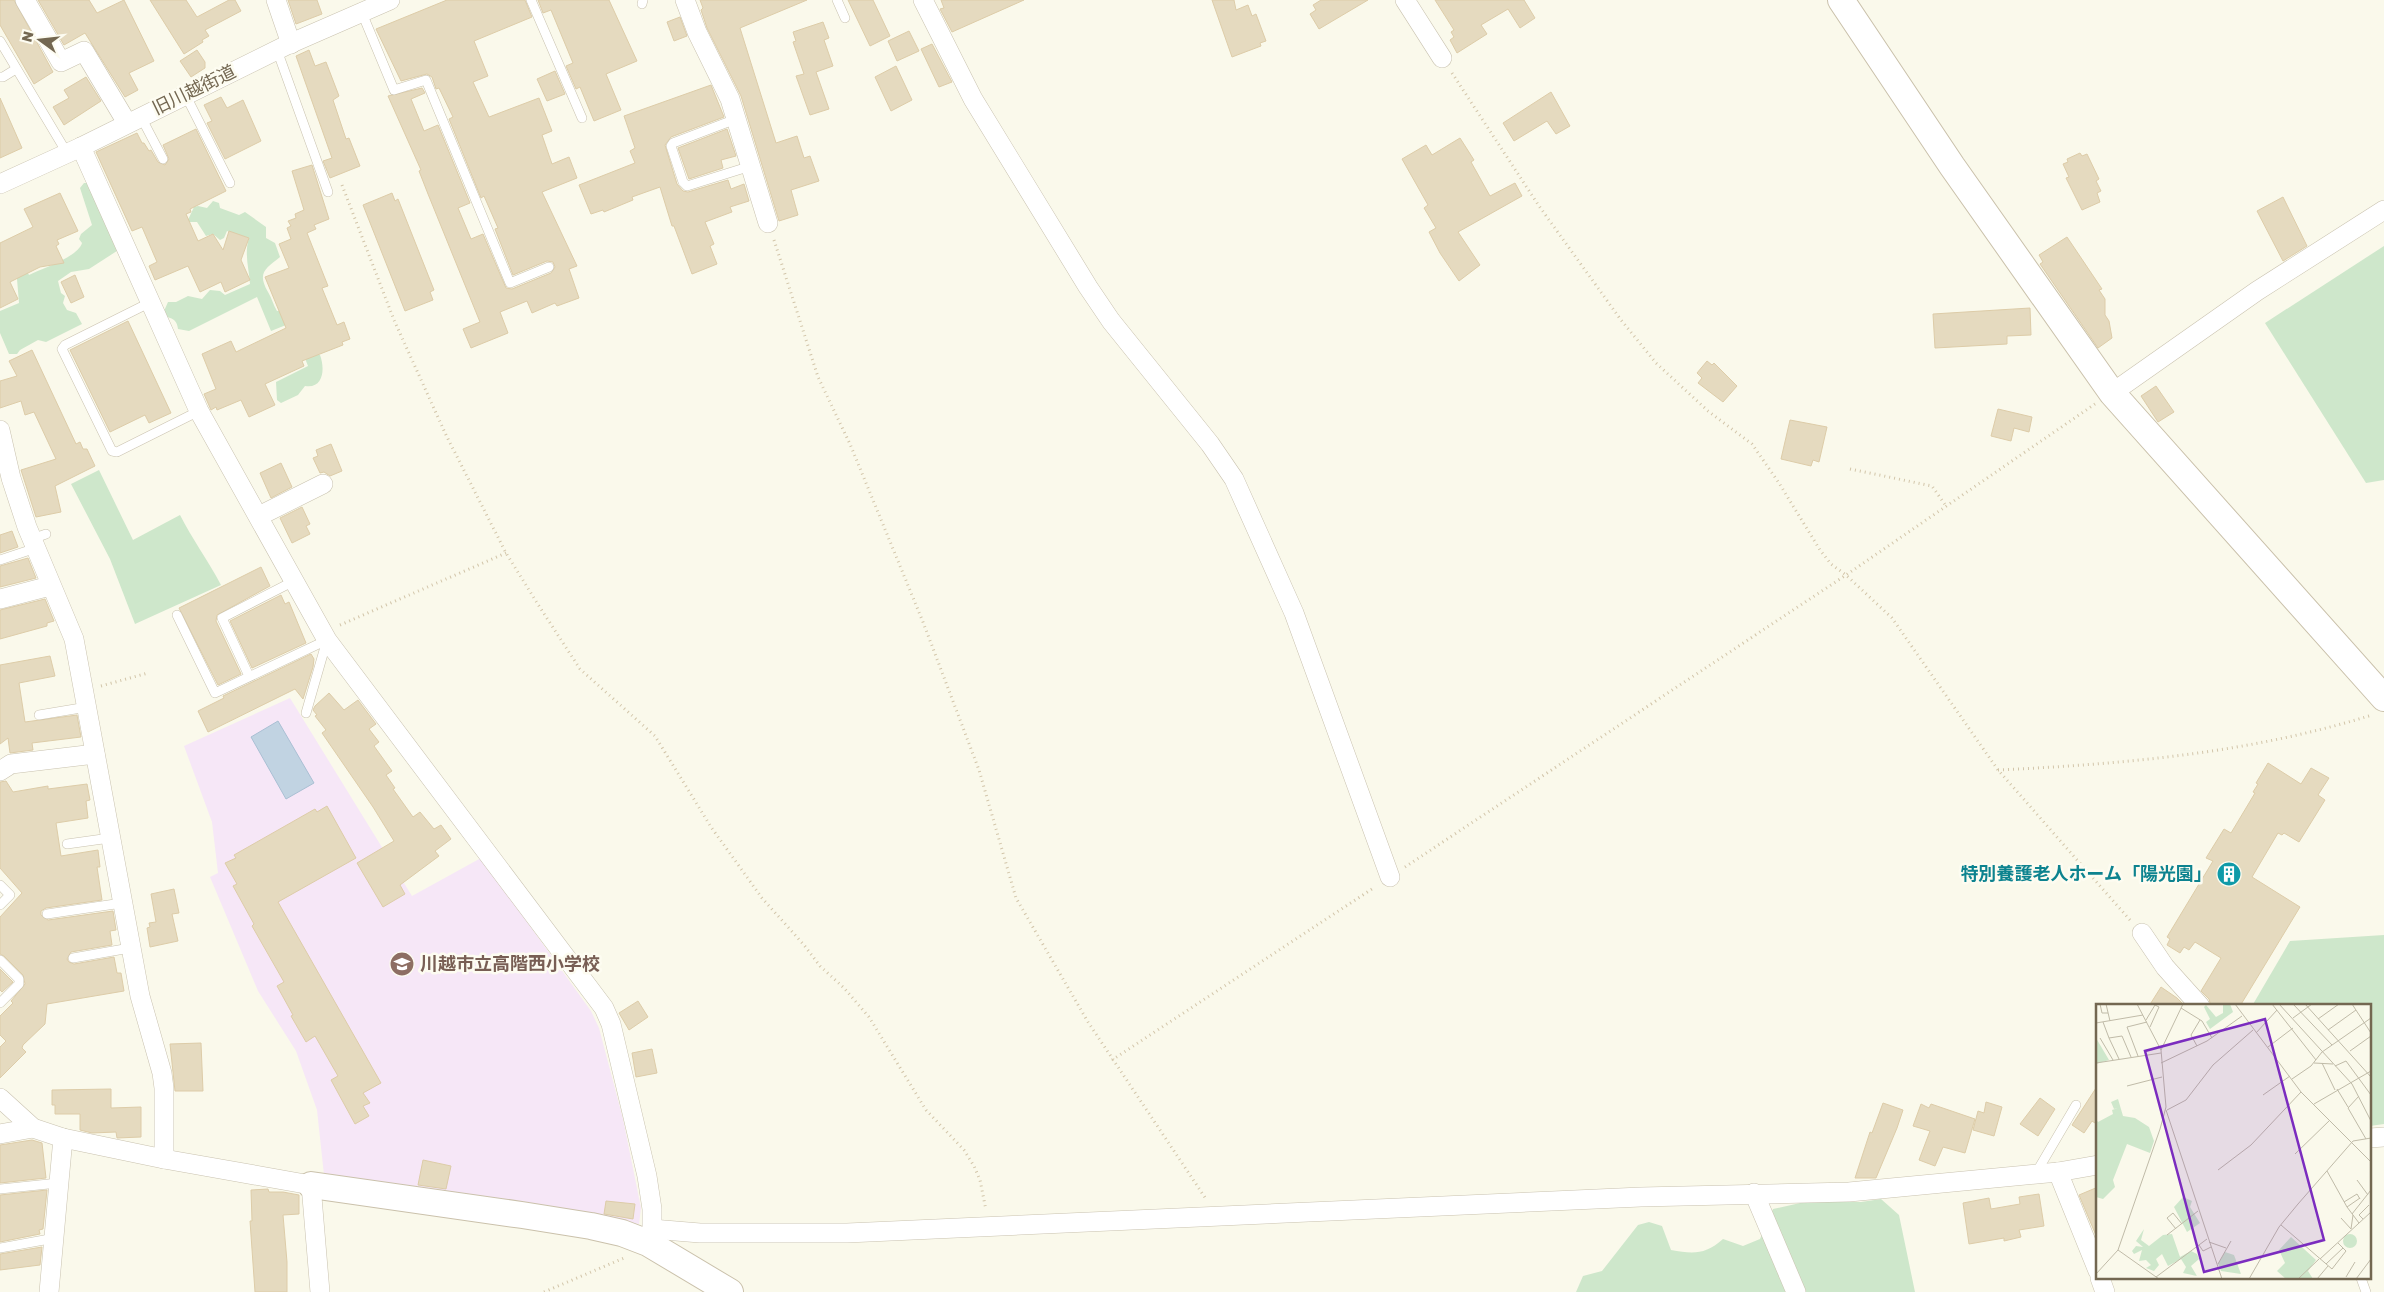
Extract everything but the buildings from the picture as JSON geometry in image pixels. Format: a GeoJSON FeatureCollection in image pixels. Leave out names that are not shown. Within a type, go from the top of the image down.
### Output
{"type":"FeatureCollection","features":[{"type":"Feature","properties":{"kind":"street"},"geometry":{"type":"LineString","coordinates":[[25,0],[61,62],[84,51],[134,120]]}},
{"type":"Feature","properties":{"kind":"street"},"geometry":{"type":"LineString","coordinates":[[276,0],[284,47]]}},
{"type":"Feature","properties":{"kind":"street","name":"旧川越街道"},"geometry":{"type":"LineString","coordinates":[[0,184],[74,150],[284,47],[390,0]]}},
{"type":"Feature","properties":{"kind":"street"},"geometry":{"type":"LineString","coordinates":[[685,0],[697,32],[730,99],[768,222]]}},
{"type":"Feature","properties":{"kind":"street"},"geometry":{"type":"LineString","coordinates":[[923,0],[973,99],[1088,287],[1116,329],[1210,444],[1234,479],[1294,613],[1390,877]]}},
{"type":"Feature","properties":{"kind":"street"},"geometry":{"type":"LineString","coordinates":[[1405,0],[1442,58]]}},
{"type":"Feature","properties":{"kind":"street"},"geometry":{"type":"LineString","coordinates":[[1841,0],[1952,166],[2112,393],[2379,706]]}},
{"type":"Feature","properties":{"kind":"street"},"geometry":{"type":"LineString","coordinates":[[74,150],[151,302],[199,411],[325,636],[604,1008],[611,1024],[647,1176],[652,1209],[650,1236]]}},
{"type":"Feature","properties":{"kind":"street"},"geometry":{"type":"LineString","coordinates":[[2112,393],[2257,291],[2384,210]]}},
{"type":"Feature","properties":{"kind":"street"},"geometry":{"type":"LineString","coordinates":[[0,430],[11,478],[38,540],[50,586],[74,639],[130,948],[144,1014],[162,1073],[164,1088],[164,1159]]}},
{"type":"Feature","properties":{"kind":"street"},"geometry":{"type":"LineString","coordinates":[[259,516],[323,484]]}},
{"type":"Feature","properties":{"kind":"street"},"geometry":{"type":"LineString","coordinates":[[0,599],[50,586]]}},
{"type":"Feature","properties":{"kind":"street"},"geometry":{"type":"LineString","coordinates":[[0,771],[11,764],[95,754]]}},
{"type":"Feature","properties":{"kind":"street"},"geometry":{"type":"LineString","coordinates":[[2142,933],[2165,967],[2197,1004]]}},
{"type":"Feature","properties":{"kind":"street"},"geometry":{"type":"LineString","coordinates":[[0,1098],[33,1128],[63,1138],[164,1159],[311,1185],[650,1236],[675,1232],[746,1234],[847,1233],[1216,1215],[1754,1193],[1849,1192],[2058,1172],[2096,1164]]}},
{"type":"Feature","properties":{"kind":"street"},"geometry":{"type":"LineString","coordinates":[[0,1134],[33,1128]]}},
{"type":"Feature","properties":{"kind":"street"},"geometry":{"type":"LineString","coordinates":[[49,1292],[63,1138]]}},
{"type":"Feature","properties":{"kind":"street"},"geometry":{"type":"LineString","coordinates":[[2058,1172],[2096,1266]]}},
{"type":"Feature","properties":{"kind":"street"},"geometry":{"type":"LineString","coordinates":[[311,1185],[320,1292]]}},
{"type":"Feature","properties":{"kind":"street"},"geometry":{"type":"LineString","coordinates":[[1754,1193],[1796,1292]]}},
{"type":"Feature","properties":{"kind":"street"},"geometry":{"type":"LineString","coordinates":[[650,1236],[730,1292]]}},
{"type":"Feature","properties":{"kind":"street"},"geometry":{"type":"LineString","coordinates":[[2101,1280],[2105,1292]]}},
{"type":"Feature","properties":{"kind":"lane"},"geometry":{"type":"LineString","coordinates":[[531,0],[582,118]]}},
{"type":"Feature","properties":{"kind":"lane"},"geometry":{"type":"LineString","coordinates":[[837,0],[845,18]]}},
{"type":"Feature","properties":{"kind":"lane"},"geometry":{"type":"LineString","coordinates":[[362,13],[394,90],[426,80],[510,284],[549,267]]}},
{"type":"Feature","properties":{"kind":"lane"},"geometry":{"type":"LineString","coordinates":[[0,41],[16,68],[74,150]]}},
{"type":"Feature","properties":{"kind":"lane"},"geometry":{"type":"LineString","coordinates":[[284,47],[328,192]]}},
{"type":"Feature","properties":{"kind":"lane"},"geometry":{"type":"LineString","coordinates":[[0,77],[16,68]]}},
{"type":"Feature","properties":{"kind":"lane"},"geometry":{"type":"LineString","coordinates":[[185,94],[230,183]]}},
{"type":"Feature","properties":{"kind":"lane"},"geometry":{"type":"LineString","coordinates":[[736,119],[673,143],[671,146],[683,182],[687,186],[751,166]]}},
{"type":"Feature","properties":{"kind":"lane"},"geometry":{"type":"LineString","coordinates":[[134,120],[163,159]]}},
{"type":"Feature","properties":{"kind":"lane"},"geometry":{"type":"LineString","coordinates":[[151,302],[65,345],[62,349],[112,451],[116,452],[199,411]]}},
{"type":"Feature","properties":{"kind":"lane"},"geometry":{"type":"LineString","coordinates":[[0,560],[38,540]]}},
{"type":"Feature","properties":{"kind":"lane"},"geometry":{"type":"LineString","coordinates":[[250,676],[222,618],[294,581]]}},
{"type":"Feature","properties":{"kind":"lane"},"geometry":{"type":"LineString","coordinates":[[177,615],[214,693],[325,636]]}},
{"type":"Feature","properties":{"kind":"lane"},"geometry":{"type":"LineString","coordinates":[[306,713],[325,636]]}},
{"type":"Feature","properties":{"kind":"lane"},"geometry":{"type":"LineString","coordinates":[[39,715],[85,699]]}},
{"type":"Feature","properties":{"kind":"lane"},"geometry":{"type":"LineString","coordinates":[[67,844],[110,838]]}},
{"type":"Feature","properties":{"kind":"lane"},"geometry":{"type":"LineString","coordinates":[[0,885],[10,895],[0,905]]}},
{"type":"Feature","properties":{"kind":"lane"},"geometry":{"type":"LineString","coordinates":[[47,914],[122,903]]}},
{"type":"Feature","properties":{"kind":"lane"},"geometry":{"type":"LineString","coordinates":[[73,958],[130,948]]}},
{"type":"Feature","properties":{"kind":"lane"},"geometry":{"type":"LineString","coordinates":[[0,960],[19,979],[19,984],[0,1003]]}},
{"type":"Feature","properties":{"kind":"lane"},"geometry":{"type":"LineString","coordinates":[[2036,1174],[2076,1105]]}},
{"type":"Feature","properties":{"kind":"lane"},"geometry":{"type":"LineString","coordinates":[[0,1189],[58,1183]]}},
{"type":"Feature","properties":{"kind":"lane"},"geometry":{"type":"LineString","coordinates":[[0,1248],[55,1238]]}},
{"type":"Feature","properties":{"kind":"lane"},"geometry":{"type":"LineString","coordinates":[[2362,1280],[2366,1292]]}},
{"type":"Feature","properties":{"kind":"path"},"geometry":{"type":"LineString","coordinates":[[1442,58],[1538,206],[1621,320],[1656,363],[1708,411],[1752,444],[1831,564],[1846,575],[1892,618],[1998,770],[2142,933]]}},
{"type":"Feature","properties":{"kind":"path"},"geometry":{"type":"LineString","coordinates":[[340,182],[394,320],[470,485],[506,553],[580,669],[655,736],[711,827],[748,880],[820,966],[844,988],[870,1017],[926,1110],[964,1150],[974,1166],[985,1197],[988,1226]]}},
{"type":"Feature","properties":{"kind":"path"},"geometry":{"type":"LineString","coordinates":[[768,222],[818,376],[850,444],[923,622],[979,770],[1016,898],[1112,1060],[1216,1215]]}},
{"type":"Feature","properties":{"kind":"path"},"geometry":{"type":"LineString","coordinates":[[1112,1060],[1846,575],[2112,393]]}},
{"type":"Feature","properties":{"kind":"path"},"geometry":{"type":"LineString","coordinates":[[1850,469],[1932,486],[1946,506]]}},
{"type":"Feature","properties":{"kind":"path"},"geometry":{"type":"LineString","coordinates":[[325,636],[506,553]]}},
{"type":"Feature","properties":{"kind":"path"},"geometry":{"type":"LineString","coordinates":[[85,699],[148,672]]}},
{"type":"Feature","properties":{"kind":"path"},"geometry":{"type":"LineString","coordinates":[[1998,770],[2105,765],[2216,751],[2318,732],[2379,706]]}},
{"type":"Feature","properties":{"kind":"path"},"geometry":{"type":"LineString","coordinates":[[544,1292],[618,1261],[650,1236]]}},
{"type":"Feature","properties":{"kind":"shaded area","name":"川越市立高階西小学校"},"geometry":{"type":"Polygon","coordinates":[[[290,698],[412,896],[481,858],[591,1011],[599,1028],[623,1119],[641,1208],[639,1224],[324,1175],[317,1110],[296,1051],[258,991],[210,877],[218,873],[212,822],[184,746],[290,698]]]}},
{"type":"Feature","properties":{"kind":"green space"},"geometry":{"type":"Polygon","coordinates":[[[84,183],[88,183],[120,249],[89,269],[71,272],[58,281],[61,293],[65,296],[63,303],[67,310],[76,313],[82,324],[46,342],[38,340],[20,350],[17,354],[9,354],[0,333],[0,311],[19,303],[17,279],[13,277],[27,271],[29,275],[67,257],[79,248],[82,243],[79,239],[81,234],[92,225],[80,188],[84,183]]]}},
{"type":"Feature","properties":{"kind":"green space"},"geometry":{"type":"Polygon","coordinates":[[[213,201],[219,203],[220,208],[239,215],[245,212],[266,227],[266,238],[275,243],[280,257],[264,272],[263,280],[265,286],[277,311],[285,311],[314,353],[320,355],[322,360],[322,376],[319,381],[311,386],[305,386],[298,395],[281,403],[277,400],[276,382],[308,366],[291,323],[271,331],[257,297],[189,331],[178,329],[176,322],[167,317],[164,311],[168,302],[176,302],[188,296],[202,299],[210,290],[220,291],[225,295],[250,284],[247,255],[249,238],[227,231],[224,238],[220,240],[213,234],[206,236],[197,222],[187,222],[194,207],[207,208],[213,201]]]}},
{"type":"Feature","properties":{"kind":"green space"},"geometry":{"type":"Polygon","coordinates":[[[2384,246],[2384,480],[2366,483],[2265,323],[2384,246]]]}},
{"type":"Feature","properties":{"kind":"green space"},"geometry":{"type":"Polygon","coordinates":[[[99,470],[133,540],[180,515],[221,585],[135,624],[110,559],[71,484],[99,470]]]}},
{"type":"Feature","properties":{"kind":"green space"},"geometry":{"type":"Polygon","coordinates":[[[2384,935],[2384,1124],[2372,1126],[2372,1004],[2253,1004],[2290,941],[2384,935]]]}},
{"type":"Feature","properties":{"kind":"green space"},"geometry":{"type":"Polygon","coordinates":[[[1881,1199],[1899,1215],[1915,1292],[1576,1292],[1583,1276],[1602,1271],[1638,1225],[1649,1222],[1662,1226],[1671,1250],[1698,1252],[1710,1248],[1723,1239],[1743,1246],[1760,1239],[1773,1209],[1809,1201],[1861,1202],[1881,1199]]]}},
{"type":"Feature","properties":{"kind":"water"},"geometry":{"type":"Polygon","coordinates":[[[278,721],[314,783],[286,799],[251,737],[278,721]]]}},
{"type":"Feature","properties":{"kind":"place","name":"特別養護老人ホーム「陽光園」"},"geometry":{"type":"Point","coordinates":[2229,874]}},
{"type":"Feature","properties":{"kind":"place","name":"川越市立高階西小学校"},"geometry":{"type":"Point","coordinates":[402,964]}}]}
